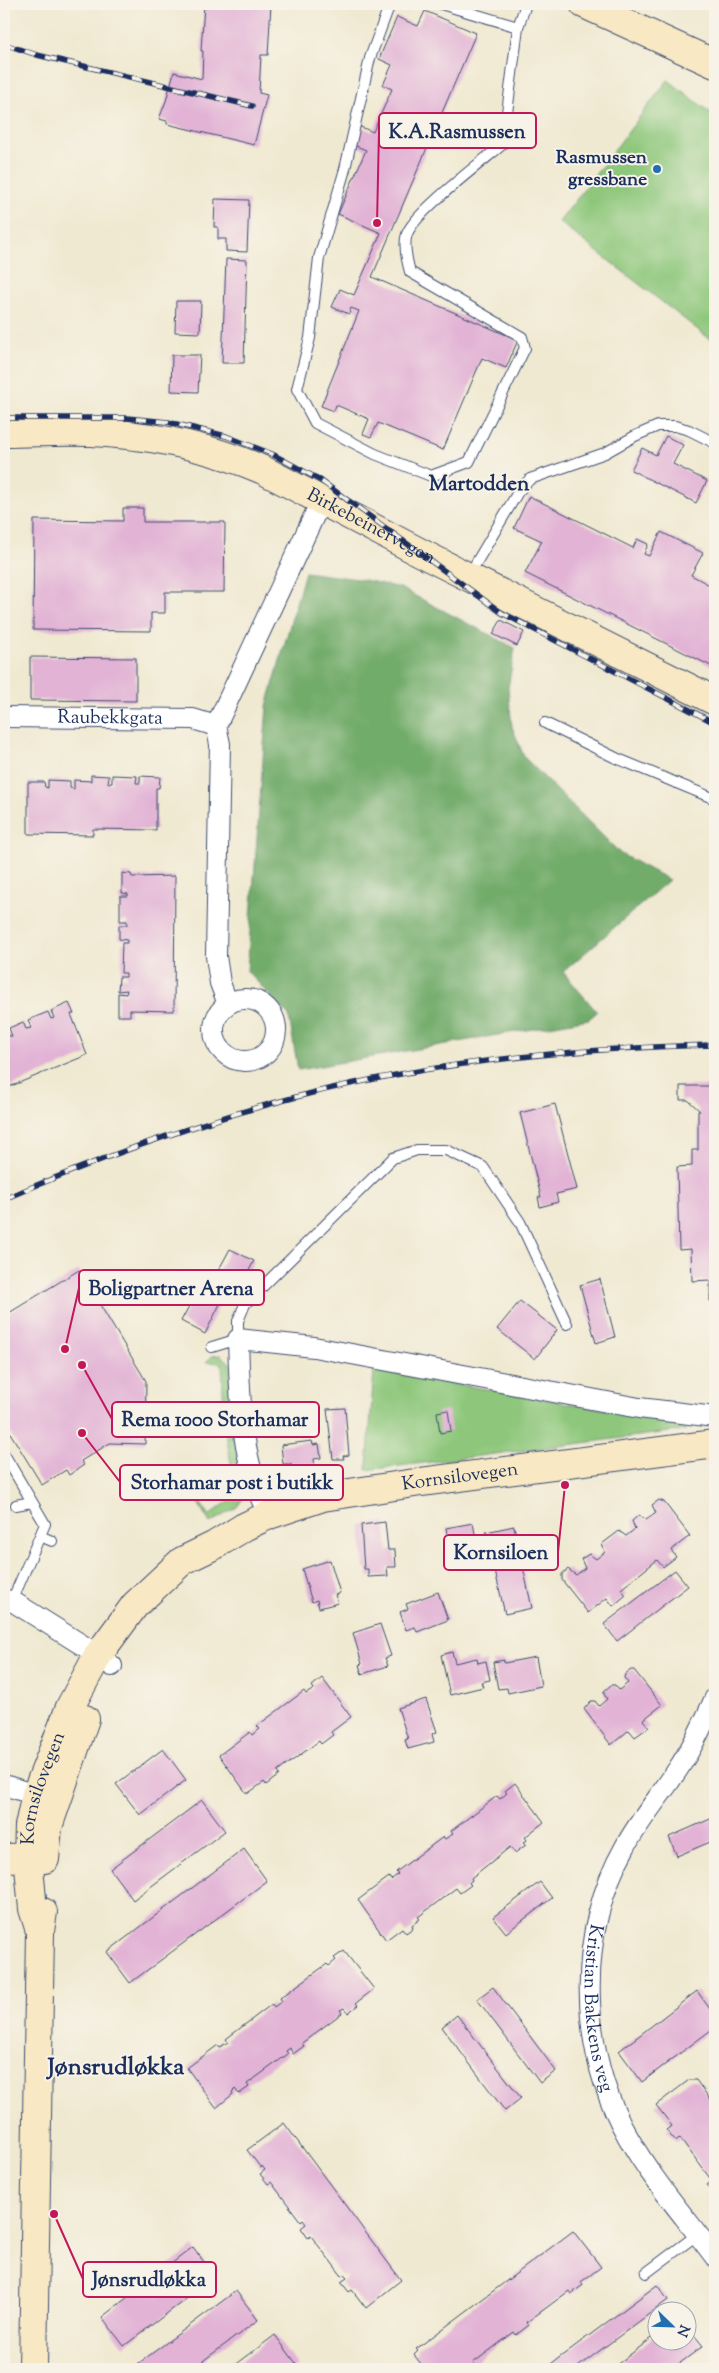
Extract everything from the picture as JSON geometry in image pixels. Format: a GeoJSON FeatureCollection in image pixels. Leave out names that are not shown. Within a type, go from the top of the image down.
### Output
{"type":"FeatureCollection","features":[{"type":"Feature","properties":{"kind":"main road"},"geometry":{"type":"LineString","coordinates":[[584,4],[715,64]]}},
{"type":"Feature","properties":{"kind":"main road","name":"Birkebeinervegen"},"geometry":{"type":"LineString","coordinates":[[4,433],[107,433],[154,439],[239,460],[264,470],[468,578],[715,701]]}},
{"type":"Feature","properties":{"kind":"main road","name":"Kornsilovegen"},"geometry":{"type":"LineString","coordinates":[[33,2369],[40,1931],[33,1909],[25,1857],[29,1826],[36,1794],[70,1708],[105,1660],[135,1605],[182,1560],[215,1545],[244,1527],[269,1515],[323,1497],[363,1489],[715,1444]]}},
{"type":"Feature","properties":{"kind":"street"},"geometry":{"type":"LineString","coordinates":[[228,1004],[220,983],[216,956],[220,744],[216,726],[320,501]]}},
{"type":"Feature","properties":{"kind":"street","name":"Raubekkgata"},"geometry":{"type":"LineString","coordinates":[[4,717],[193,719],[216,726]]}},
{"type":"Feature","properties":{"kind":"street"},"geometry":{"type":"LineString","coordinates":[[269,1515],[261,1502],[244,1438],[238,1339],[314,1347],[639,1408],[715,1417]]}},
{"type":"Feature","properties":{"kind":"street"},"geometry":{"type":"LineString","coordinates":[[8,1600],[105,1660]]}},
{"type":"Feature","properties":{"kind":"street","name":"Kristian Bakkens veg"},"geometry":{"type":"LineString","coordinates":[[715,1698],[688,1752],[642,1818],[624,1848],[608,1885],[597,1922],[591,1953],[590,1981],[590,2011],[607,2094],[628,2137],[647,2166],[715,2257]]}},
{"type":"Feature","properties":{"kind":"street"},"geometry":{"type":"LineString","coordinates":[[4,1785],[26,1792]]}},
{"type":"Feature","properties":{"kind":"lane"},"geometry":{"type":"LineString","coordinates":[[394,4],[388,9],[370,58],[345,169],[319,258],[310,338],[297,389],[315,423],[375,454],[431,476],[469,462],[526,348],[522,337],[410,272],[406,256],[407,234],[422,213],[503,144],[518,27],[526,4]]}},
{"type":"Feature","properties":{"kind":"lane"},"geometry":{"type":"LineString","coordinates":[[441,4],[518,27]]}},
{"type":"Feature","properties":{"kind":"lane"},"geometry":{"type":"LineString","coordinates":[[468,578],[518,492],[530,478],[605,454],[635,436],[658,426],[675,426],[689,430],[715,443]]}},
{"type":"Feature","properties":{"kind":"lane"},"geometry":{"type":"LineString","coordinates":[[546,723],[616,758],[715,799]]}},
{"type":"Feature","properties":{"kind":"lane"},"geometry":{"type":"LineString","coordinates":[[212,1347],[238,1339],[238,1321],[246,1304],[393,1158],[417,1150],[446,1150],[483,1166],[520,1222],[567,1324]]}},
{"type":"Feature","properties":{"kind":"lane"},"geometry":{"type":"LineString","coordinates":[[4,1454],[45,1524],[8,1600]]}},
{"type":"Feature","properties":{"kind":"lane"},"geometry":{"type":"LineString","coordinates":[[167,1480],[181,1472]]}},
{"type":"Feature","properties":{"kind":"lane"},"geometry":{"type":"LineString","coordinates":[[16,1505],[32,1502]]}},
{"type":"Feature","properties":{"kind":"lane"},"geometry":{"type":"LineString","coordinates":[[40,1536],[52,1541]]}},
{"type":"Feature","properties":{"kind":"lane"},"geometry":{"type":"LineString","coordinates":[[646,2272],[698,2234]]}},
{"type":"Feature","properties":{"kind":"green space","name":"Rasmussen gressbane"},"geometry":{"type":"Polygon","coordinates":[[[668,80],[715,116],[715,343],[559,222],[668,80]]]}},
{"type":"Feature","properties":{"kind":"green space"},"geometry":{"type":"Polygon","coordinates":[[[305,572],[365,580],[400,588],[515,648],[508,688],[512,727],[524,757],[621,854],[669,880],[563,972],[597,1012],[589,1019],[298,1070],[289,1016],[247,971],[267,706],[305,572]]]}},
{"type":"Feature","properties":{"kind":"green space"},"geometry":{"type":"Polygon","coordinates":[[[220,1355],[230,1363],[232,1429],[241,1474],[243,1498],[237,1507],[210,1523],[182,1474],[209,1516],[236,1495],[224,1421],[222,1363],[206,1362],[212,1356],[220,1355]]]}},
{"type":"Feature","properties":{"kind":"green space"},"geometry":{"type":"Polygon","coordinates":[[[374,1370],[683,1423],[686,1430],[367,1470],[374,1370]]]}},
{"type":"Feature","properties":{"kind":"building"},"geometry":{"type":"Polygon","coordinates":[[[204,4],[271,4],[268,55],[261,55],[259,93],[267,95],[254,145],[167,124],[167,121],[159,119],[174,72],[202,79],[203,51],[201,51],[204,4]]]}},
{"type":"Feature","properties":{"kind":"building"},"geometry":{"type":"Polygon","coordinates":[[[425,11],[476,33],[372,277],[518,340],[506,368],[482,358],[443,450],[378,423],[371,437],[363,434],[369,419],[336,405],[334,411],[321,406],[359,311],[351,308],[349,314],[332,307],[340,289],[354,295],[381,233],[338,214],[366,150],[351,144],[358,126],[373,132],[392,89],[383,85],[392,65],[379,59],[397,17],[418,26],[425,11]]]}},
{"type":"Feature","properties":{"kind":"building"},"geometry":{"type":"Polygon","coordinates":[[[215,199],[249,200],[247,252],[226,251],[226,239],[218,239],[218,227],[214,227],[215,199]]]}},
{"type":"Feature","properties":{"kind":"building"},"geometry":{"type":"Polygon","coordinates":[[[226,259],[247,260],[244,363],[222,363],[226,259]]]}},
{"type":"Feature","properties":{"kind":"building"},"geometry":{"type":"Polygon","coordinates":[[[176,301],[201,301],[200,333],[175,332],[176,301]]]}},
{"type":"Feature","properties":{"kind":"building"},"geometry":{"type":"Polygon","coordinates":[[[172,355],[200,355],[198,392],[171,391],[172,355]]]}},
{"type":"Feature","properties":{"kind":"building"},"geometry":{"type":"Polygon","coordinates":[[[666,436],[683,445],[673,464],[707,481],[696,503],[631,470],[642,448],[656,455],[666,436]]]}},
{"type":"Feature","properties":{"kind":"building"},"geometry":{"type":"Polygon","coordinates":[[[529,496],[633,548],[637,539],[648,544],[644,554],[649,556],[661,532],[703,553],[691,575],[715,588],[715,668],[525,573],[542,541],[514,528],[529,496]]]}},
{"type":"Feature","properties":{"kind":"building"},"geometry":{"type":"Polygon","coordinates":[[[123,508],[143,508],[143,522],[225,522],[224,592],[165,592],[165,613],[151,613],[151,631],[33,630],[34,520],[123,521],[123,508]]]}},
{"type":"Feature","properties":{"kind":"building"},"geometry":{"type":"Polygon","coordinates":[[[501,620],[524,632],[517,646],[493,634],[501,620]]]}},
{"type":"Feature","properties":{"kind":"building"},"geometry":{"type":"Polygon","coordinates":[[[30,657],[136,658],[136,701],[30,700],[30,657]]]}},
{"type":"Feature","properties":{"kind":"building"},"geometry":{"type":"Polygon","coordinates":[[[91,775],[109,776],[108,783],[112,783],[112,775],[137,776],[136,783],[140,783],[140,776],[160,777],[159,788],[156,788],[156,830],[93,829],[93,835],[28,834],[28,782],[44,782],[45,787],[48,788],[48,780],[70,781],[70,788],[74,789],[74,780],[91,781],[91,775]]]}},
{"type":"Feature","properties":{"kind":"building"},"geometry":{"type":"Polygon","coordinates":[[[122,873],[131,874],[132,877],[175,876],[174,1011],[130,1010],[130,1016],[118,1016],[118,993],[126,994],[127,990],[118,991],[119,977],[126,977],[126,973],[121,973],[122,943],[127,943],[127,940],[119,939],[119,925],[127,925],[127,921],[120,921],[120,896],[128,896],[128,894],[122,893],[122,873]]]}},
{"type":"Feature","properties":{"kind":"building"},"geometry":{"type":"Polygon","coordinates":[[[69,1003],[74,1014],[71,1014],[87,1055],[4,1089],[4,1030],[6,1030],[8,1036],[12,1036],[9,1028],[23,1022],[26,1029],[31,1028],[28,1020],[48,1012],[51,1019],[54,1018],[51,1011],[69,1003]]]}},
{"type":"Feature","properties":{"kind":"building"},"geometry":{"type":"Polygon","coordinates":[[[680,1086],[715,1086],[715,1301],[710,1301],[710,1280],[692,1281],[691,1249],[679,1250],[677,1167],[692,1166],[692,1150],[698,1150],[698,1111],[700,1111],[688,1100],[680,1100],[680,1086]]]}},
{"type":"Feature","properties":{"kind":"building"},"geometry":{"type":"Polygon","coordinates":[[[555,1104],[577,1189],[556,1194],[558,1202],[540,1207],[538,1197],[541,1197],[520,1113],[555,1104]]]}},
{"type":"Feature","properties":{"kind":"building"},"geometry":{"type":"Polygon","coordinates":[[[230,1249],[254,1261],[235,1297],[226,1292],[205,1334],[181,1321],[204,1278],[212,1282],[230,1249]]]}},
{"type":"Feature","properties":{"kind":"building"},"geometry":{"type":"Polygon","coordinates":[[[79,1270],[146,1381],[145,1444],[110,1443],[81,1461],[84,1465],[69,1475],[66,1470],[42,1485],[4,1423],[4,1316],[79,1270]]]}},
{"type":"Feature","properties":{"kind":"building"},"geometry":{"type":"Polygon","coordinates":[[[600,1279],[615,1337],[596,1343],[580,1285],[600,1279]]]}},
{"type":"Feature","properties":{"kind":"building"},"geometry":{"type":"Polygon","coordinates":[[[520,1301],[557,1330],[535,1359],[497,1329],[520,1301]]]}},
{"type":"Feature","properties":{"kind":"building"},"geometry":{"type":"Polygon","coordinates":[[[345,1408],[349,1455],[343,1456],[344,1459],[333,1459],[327,1409],[345,1408]]]}},
{"type":"Feature","properties":{"kind":"building"},"geometry":{"type":"Polygon","coordinates":[[[448,1410],[451,1431],[440,1433],[437,1412],[448,1410]]]}},
{"type":"Feature","properties":{"kind":"building"},"geometry":{"type":"Polygon","coordinates":[[[312,1441],[313,1445],[319,1444],[321,1458],[314,1459],[315,1469],[291,1472],[291,1464],[283,1464],[281,1445],[312,1441]]]}},
{"type":"Feature","properties":{"kind":"building"},"geometry":{"type":"Polygon","coordinates":[[[659,1500],[664,1502],[690,1536],[671,1550],[676,1557],[663,1567],[657,1560],[621,1589],[626,1595],[613,1606],[607,1598],[588,1613],[562,1580],[562,1574],[568,1569],[576,1575],[585,1568],[581,1559],[589,1554],[596,1559],[605,1552],[602,1544],[619,1531],[626,1536],[635,1529],[632,1521],[639,1515],[646,1520],[656,1513],[652,1505],[659,1500]]]}},
{"type":"Feature","properties":{"kind":"building"},"geometry":{"type":"Polygon","coordinates":[[[385,1522],[388,1550],[395,1550],[396,1567],[387,1567],[388,1576],[368,1577],[368,1569],[364,1569],[361,1525],[385,1522]]]}},
{"type":"Feature","properties":{"kind":"building"},"geometry":{"type":"Polygon","coordinates":[[[473,1523],[476,1539],[449,1544],[446,1528],[473,1523]]]}},
{"type":"Feature","properties":{"kind":"building"},"geometry":{"type":"Polygon","coordinates":[[[514,1526],[532,1608],[505,1614],[486,1532],[514,1526]]]}},
{"type":"Feature","properties":{"kind":"building"},"geometry":{"type":"Polygon","coordinates":[[[330,1560],[340,1593],[335,1595],[338,1603],[319,1608],[317,1600],[312,1602],[302,1569],[330,1560]]]}},
{"type":"Feature","properties":{"kind":"building"},"geometry":{"type":"Polygon","coordinates":[[[675,1570],[688,1586],[617,1641],[604,1624],[675,1570]]]}},
{"type":"Feature","properties":{"kind":"building"},"geometry":{"type":"Polygon","coordinates":[[[438,1592],[448,1620],[417,1632],[415,1627],[406,1630],[400,1612],[408,1609],[406,1604],[438,1592]]]}},
{"type":"Feature","properties":{"kind":"building"},"geometry":{"type":"Polygon","coordinates":[[[380,1624],[391,1656],[385,1658],[388,1666],[362,1674],[359,1665],[362,1664],[353,1633],[380,1624]]]}},
{"type":"Feature","properties":{"kind":"building"},"geometry":{"type":"Polygon","coordinates":[[[452,1652],[455,1663],[477,1658],[478,1663],[486,1661],[490,1680],[481,1682],[483,1687],[450,1695],[441,1655],[452,1652]]]}},
{"type":"Feature","properties":{"kind":"building"},"geometry":{"type":"Polygon","coordinates":[[[536,1657],[541,1686],[508,1693],[507,1688],[498,1689],[493,1662],[504,1660],[504,1663],[536,1657]]]}},
{"type":"Feature","properties":{"kind":"building"},"geometry":{"type":"Polygon","coordinates":[[[634,1670],[662,1705],[643,1720],[649,1727],[635,1737],[629,1730],[611,1745],[584,1709],[591,1701],[595,1701],[599,1706],[607,1699],[604,1691],[611,1685],[615,1685],[619,1690],[628,1683],[624,1678],[625,1674],[634,1670]]]}},
{"type":"Feature","properties":{"kind":"building"},"geometry":{"type":"Polygon","coordinates":[[[322,1678],[351,1717],[331,1732],[333,1735],[321,1744],[319,1741],[277,1772],[279,1775],[266,1785],[264,1782],[247,1794],[219,1755],[250,1732],[252,1735],[260,1729],[257,1726],[304,1691],[306,1694],[314,1689],[312,1686],[322,1678]]]}},
{"type":"Feature","properties":{"kind":"building"},"geometry":{"type":"Polygon","coordinates":[[[426,1699],[437,1732],[432,1734],[434,1742],[408,1749],[405,1740],[408,1739],[398,1708],[426,1699]]]}},
{"type":"Feature","properties":{"kind":"building"},"geometry":{"type":"Polygon","coordinates":[[[163,1749],[186,1780],[140,1815],[116,1784],[163,1749]]]}},
{"type":"Feature","properties":{"kind":"building"},"geometry":{"type":"Polygon","coordinates":[[[515,1783],[544,1822],[525,1837],[527,1840],[523,1842],[526,1845],[515,1853],[510,1847],[471,1878],[472,1880],[469,1883],[471,1885],[460,1893],[456,1888],[418,1917],[420,1919],[412,1925],[413,1928],[406,1933],[402,1928],[386,1940],[358,1900],[389,1877],[391,1880],[398,1874],[396,1872],[443,1837],[445,1839],[453,1834],[451,1831],[497,1796],[500,1799],[507,1793],[505,1791],[515,1783]]]}},
{"type":"Feature","properties":{"kind":"building"},"geometry":{"type":"Polygon","coordinates":[[[202,1800],[225,1831],[133,1900],[110,1869],[202,1800]]]}},
{"type":"Feature","properties":{"kind":"building"},"geometry":{"type":"Polygon","coordinates":[[[715,1817],[715,1840],[677,1856],[669,1837],[715,1817]]]}},
{"type":"Feature","properties":{"kind":"building"},"geometry":{"type":"Polygon","coordinates":[[[244,1849],[267,1881],[130,1983],[107,1952],[244,1849]]]}},
{"type":"Feature","properties":{"kind":"building"},"geometry":{"type":"Polygon","coordinates":[[[540,1882],[552,1898],[506,1933],[493,1917],[540,1882]]]}},
{"type":"Feature","properties":{"kind":"building"},"geometry":{"type":"Polygon","coordinates":[[[344,1951],[374,1989],[356,2003],[358,2005],[348,2013],[344,2008],[340,2010],[342,2013],[302,2043],[304,2046],[293,2054],[290,2048],[286,2051],[288,2054],[247,2084],[249,2087],[239,2094],[235,2089],[232,2092],[233,2094],[216,2108],[187,2068],[218,2045],[220,2047],[228,2042],[226,2039],[272,2004],[274,2007],[282,2001],[280,1998],[327,1964],[329,1966],[336,1960],[334,1958],[344,1951]]]}},
{"type":"Feature","properties":{"kind":"building"},"geometry":{"type":"Polygon","coordinates":[[[493,1987],[556,2071],[540,2083],[477,1999],[493,1987]]]}},
{"type":"Feature","properties":{"kind":"building"},"geometry":{"type":"Polygon","coordinates":[[[697,1991],[715,2016],[715,2027],[642,2082],[619,2051],[697,1991]]]}},
{"type":"Feature","properties":{"kind":"building"},"geometry":{"type":"Polygon","coordinates":[[[457,2015],[521,2098],[505,2111],[442,2027],[457,2015]]]}},
{"type":"Feature","properties":{"kind":"building"},"geometry":{"type":"Polygon","coordinates":[[[689,2080],[696,2080],[715,2106],[715,2195],[707,2185],[712,2181],[680,2138],[676,2142],[666,2130],[672,2126],[656,2105],[689,2080]]]}},
{"type":"Feature","properties":{"kind":"building"},"geometry":{"type":"Polygon","coordinates":[[[284,2123],[401,2280],[366,2308],[352,2290],[349,2292],[341,2282],[347,2278],[344,2275],[342,2276],[311,2236],[308,2238],[301,2228],[306,2224],[303,2220],[301,2222],[271,2182],[268,2184],[260,2174],[265,2170],[262,2166],[261,2168],[247,2150],[284,2123]]]}},
{"type":"Feature","properties":{"kind":"building"},"geometry":{"type":"Polygon","coordinates":[[[573,2231],[601,2267],[581,2282],[583,2285],[571,2294],[569,2291],[527,2322],[529,2325],[516,2335],[514,2332],[473,2363],[475,2366],[471,2369],[431,2369],[429,2366],[425,2369],[414,2355],[418,2351],[416,2349],[573,2231]]]}},
{"type":"Feature","properties":{"kind":"building"},"geometry":{"type":"Polygon","coordinates":[[[193,2247],[215,2277],[124,2346],[102,2317],[193,2247]]]}},
{"type":"Feature","properties":{"kind":"building"},"geometry":{"type":"Polygon","coordinates":[[[657,2285],[668,2300],[646,2300],[646,2316],[575,2369],[544,2369],[657,2285]]]}},
{"type":"Feature","properties":{"kind":"building"},"geometry":{"type":"Polygon","coordinates":[[[236,2291],[258,2320],[192,2369],[131,2369],[236,2291]]]}},
{"type":"Feature","properties":{"kind":"building"},"geometry":{"type":"Polygon","coordinates":[[[275,2335],[298,2366],[294,2369],[230,2369],[275,2335]]]}},
{"type":"Feature","properties":{"kind":"building"},"geometry":{"type":"Polygon","coordinates":[[[696,2337],[703,2346],[672,2369],[611,2369],[646,2343],[646,2350],[696,2350],[696,2337]]]}},
{"type":"Feature","properties":{"kind":"railway"},"geometry":{"type":"LineString","coordinates":[[4,44],[37,55],[252,106]]}},
{"type":"Feature","properties":{"kind":"railway"},"geometry":{"type":"LineString","coordinates":[[4,418],[127,418],[168,422],[226,436],[272,454],[320,480],[502,613],[715,723]]}},
{"type":"Feature","properties":{"kind":"railway"},"geometry":{"type":"LineString","coordinates":[[4,1199],[76,1169],[187,1129],[262,1106],[351,1084],[454,1065],[506,1058],[610,1049],[715,1045]]}},
{"type":"Feature","properties":{"kind":"place","name":"Rasmussen gressbane"},"geometry":{"type":"Point","coordinates":[657,169]}},
{"type":"Feature","properties":{"kind":"place","name":"K.A.Rasmussen"},"geometry":{"type":"Point","coordinates":[377,223]}},
{"type":"Feature","properties":{"kind":"place","name":"Boligpartner Arena"},"geometry":{"type":"Point","coordinates":[65,1349]}},
{"type":"Feature","properties":{"kind":"place","name":"Rema 1000 Storhamar"},"geometry":{"type":"Point","coordinates":[82,1365]}},
{"type":"Feature","properties":{"kind":"place","name":"Storhamar post i butikk"},"geometry":{"type":"Point","coordinates":[82,1433]}},
{"type":"Feature","properties":{"kind":"place","name":"Kornsiloen"},"geometry":{"type":"Point","coordinates":[565,1485]}},
{"type":"Feature","properties":{"kind":"place","name":"Jønsrudløkka"},"geometry":{"type":"Point","coordinates":[54,2214]}},
{"type":"Feature","properties":{"kind":"district","name":"Martodden"},"geometry":{"type":"Point","coordinates":[479,485]}},
{"type":"Feature","properties":{"kind":"district","name":"Jønsrudløkka"},"geometry":{"type":"Point","coordinates":[116,2068]}}]}
